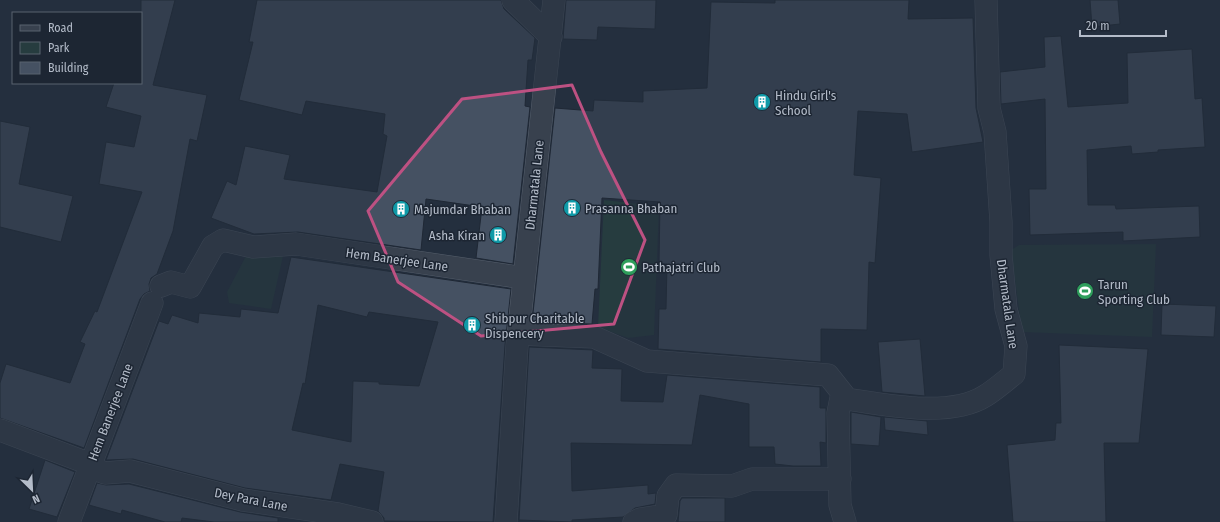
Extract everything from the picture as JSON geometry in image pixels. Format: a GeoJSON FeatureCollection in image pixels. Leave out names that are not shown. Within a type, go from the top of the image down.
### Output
{"type":"FeatureCollection","features":[{"type":"Feature","properties":{"kind":"street"},"geometry":{"type":"LineString","coordinates":[[513,0],[551,37]]}},
{"type":"Feature","properties":{"kind":"street","name":"Dharmatala Lane"},"geometry":{"type":"LineString","coordinates":[[506,522],[518,334],[554,0]]}},
{"type":"Feature","properties":{"kind":"street","name":"Dharmatala Lane"},"geometry":{"type":"LineString","coordinates":[[518,334],[594,337],[647,361],[828,375],[847,399],[890,406],[949,409],[984,397],[1014,374],[1016,346],[1006,308],[1001,255],[1001,222],[996,139],[989,108],[986,0]]}},
{"type":"Feature","properties":{"kind":"street","name":"Hem Banerjee Lane"},"geometry":{"type":"LineString","coordinates":[[69,522],[89,466],[156,295],[171,282],[190,287],[214,246],[223,240],[253,247],[296,244],[524,278]]}},
{"type":"Feature","properties":{"kind":"street"},"geometry":{"type":"LineString","coordinates":[[842,393],[838,413],[840,505],[845,522]]}},
{"type":"Feature","properties":{"kind":"street","name":"Dey Para Lane"},"geometry":{"type":"LineString","coordinates":[[0,430],[106,473],[130,471],[243,500],[338,514],[372,522]]}},
{"type":"Feature","properties":{"kind":"street"},"geometry":{"type":"LineString","coordinates":[[634,522],[640,519],[666,515],[668,496],[676,485],[732,486],[752,479],[840,479]]}},
{"type":"Feature","properties":{"kind":"highlighted area"},"geometry":{"type":"Polygon","coordinates":[[[572,85],[601,152],[645,240],[614,324],[481,336],[398,282],[368,211],[462,99],[572,85]]]}},
{"type":"Feature","properties":{"kind":"green space","name":"Pathajatri Club"},"geometry":{"type":"Polygon","coordinates":[[[604,200],[659,206],[654,335],[628,338],[598,327],[604,200]]]}},
{"type":"Feature","properties":{"kind":"green space","name":"Tarun Sporting Club"},"geometry":{"type":"Polygon","coordinates":[[[1156,244],[1152,337],[1022,332],[1011,250],[1019,245],[1156,244]]]}},
{"type":"Feature","properties":{"kind":"green space"},"geometry":{"type":"Polygon","coordinates":[[[246,256],[283,256],[271,309],[229,303],[227,292],[246,256]]]}},
{"type":"Feature","properties":{"kind":"building"},"geometry":{"type":"Polygon","coordinates":[[[141,0],[175,0],[153,85],[207,95],[197,141],[190,139],[173,231],[157,274],[151,278],[149,284],[150,291],[144,294],[140,299],[84,448],[0,418],[0,383],[6,364],[70,383],[85,344],[80,342],[95,311],[97,312],[142,192],[99,184],[106,142],[134,147],[141,116],[106,107],[114,84],[142,84],[141,0]]]}},
{"type":"Feature","properties":{"kind":"building"},"geometry":{"type":"Polygon","coordinates":[[[257,0],[501,0],[504,9],[535,38],[532,60],[528,60],[525,106],[530,107],[513,264],[476,258],[482,207],[426,199],[421,250],[298,232],[254,234],[211,218],[227,181],[236,185],[245,146],[290,155],[284,179],[377,192],[387,136],[383,134],[385,114],[306,101],[302,115],[239,100],[253,42],[249,42],[257,0]]]}},
{"type":"Feature","properties":{"kind":"building"},"geometry":{"type":"Polygon","coordinates":[[[566,0],[656,0],[655,29],[598,27],[597,40],[563,39],[566,0]]]}},
{"type":"Feature","properties":{"kind":"building"},"geometry":{"type":"Polygon","coordinates":[[[775,0],[909,0],[908,19],[973,18],[976,108],[983,142],[912,152],[907,114],[858,111],[854,175],[881,178],[875,263],[869,262],[867,330],[821,329],[821,362],[658,349],[659,309],[666,309],[667,264],[659,264],[660,202],[602,198],[598,289],[595,289],[592,324],[532,322],[555,108],[593,111],[594,100],[643,102],[643,91],[707,88],[711,2],[775,3],[775,0]]]}},
{"type":"Feature","properties":{"kind":"building"},"geometry":{"type":"Polygon","coordinates":[[[1090,0],[1118,0],[1120,24],[1092,27],[1090,0]]]}},
{"type":"Feature","properties":{"kind":"building"},"geometry":{"type":"Polygon","coordinates":[[[1061,36],[1068,107],[1128,103],[1127,53],[1192,49],[1195,99],[1202,98],[1205,147],[1158,150],[1158,152],[1132,154],[1131,146],[1087,150],[1088,205],[1115,205],[1116,209],[1199,206],[1200,237],[1123,241],[1123,232],[1030,235],[1029,189],[1046,189],[1045,99],[1001,104],[1000,72],[1045,67],[1044,37],[1061,36]]]}},
{"type":"Feature","properties":{"kind":"building"},"geometry":{"type":"Polygon","coordinates":[[[0,121],[30,127],[19,184],[73,196],[61,242],[0,227],[0,121]]]}},
{"type":"Feature","properties":{"kind":"building"},"geometry":{"type":"Polygon","coordinates":[[[291,257],[511,289],[505,345],[493,522],[384,521],[384,518],[378,511],[384,472],[340,464],[331,500],[245,488],[133,459],[106,460],[159,321],[168,324],[172,315],[198,323],[199,313],[240,317],[241,309],[278,313],[291,257]],[[318,305],[305,384],[303,383],[292,430],[351,442],[353,381],[419,386],[438,322],[369,312],[367,317],[318,305]]]}},
{"type":"Feature","properties":{"kind":"building"},"geometry":{"type":"Polygon","coordinates":[[[1162,304],[1216,306],[1214,337],[1161,335],[1162,304]]]}},
{"type":"Feature","properties":{"kind":"building"},"geometry":{"type":"Polygon","coordinates":[[[920,339],[925,396],[882,392],[878,342],[920,339]]]}},
{"type":"Feature","properties":{"kind":"building"},"geometry":{"type":"Polygon","coordinates":[[[1059,345],[1148,349],[1139,443],[1104,443],[1106,522],[1013,522],[1007,445],[1055,440],[1056,423],[1061,423],[1059,345]]]}},
{"type":"Feature","properties":{"kind":"building"},"geometry":{"type":"Polygon","coordinates":[[[529,347],[593,350],[592,368],[622,369],[621,401],[663,402],[667,375],[820,387],[820,408],[826,408],[826,443],[820,442],[821,466],[793,466],[775,464],[774,447],[749,447],[749,404],[700,395],[692,445],[571,443],[572,491],[648,485],[648,494],[656,493],[655,504],[635,508],[623,517],[572,520],[572,522],[519,520],[529,347]]]}},
{"type":"Feature","properties":{"kind":"building"},"geometry":{"type":"Polygon","coordinates":[[[851,412],[881,417],[879,446],[851,444],[851,412]]]}},
{"type":"Feature","properties":{"kind":"building"},"geometry":{"type":"Polygon","coordinates":[[[884,417],[927,421],[928,435],[885,430],[884,417]]]}},
{"type":"Feature","properties":{"kind":"building"},"geometry":{"type":"Polygon","coordinates":[[[45,460],[75,472],[57,517],[29,509],[45,460]]]}},
{"type":"Feature","properties":{"kind":"building"},"geometry":{"type":"Polygon","coordinates":[[[97,483],[106,485],[129,484],[240,512],[278,518],[278,522],[214,522],[182,518],[181,522],[165,522],[122,510],[121,514],[89,505],[97,483]]]}},
{"type":"Feature","properties":{"kind":"building"},"geometry":{"type":"Polygon","coordinates":[[[682,498],[725,498],[725,522],[678,522],[680,501],[682,498]]]}},
{"type":"Feature","properties":{"kind":"place","name":"Hindu Girl's School"},"geometry":{"type":"Point","coordinates":[762,102]}},
{"type":"Feature","properties":{"kind":"place","name":"Prasanna Bhaban"},"geometry":{"type":"Point","coordinates":[572,208]}},
{"type":"Feature","properties":{"kind":"place","name":"Majumdar Bhaban"},"geometry":{"type":"Point","coordinates":[401,209]}},
{"type":"Feature","properties":{"kind":"place","name":"Asha Kiran"},"geometry":{"type":"Point","coordinates":[498,235]}},
{"type":"Feature","properties":{"kind":"place","name":"Pathajatri Club"},"geometry":{"type":"Point","coordinates":[629,267]}},
{"type":"Feature","properties":{"kind":"place","name":"Tarun Sporting Club"},"geometry":{"type":"Point","coordinates":[1085,291]}},
{"type":"Feature","properties":{"kind":"place","name":"Shibpur Charitable Dispencery"},"geometry":{"type":"Point","coordinates":[472,325]}}]}
